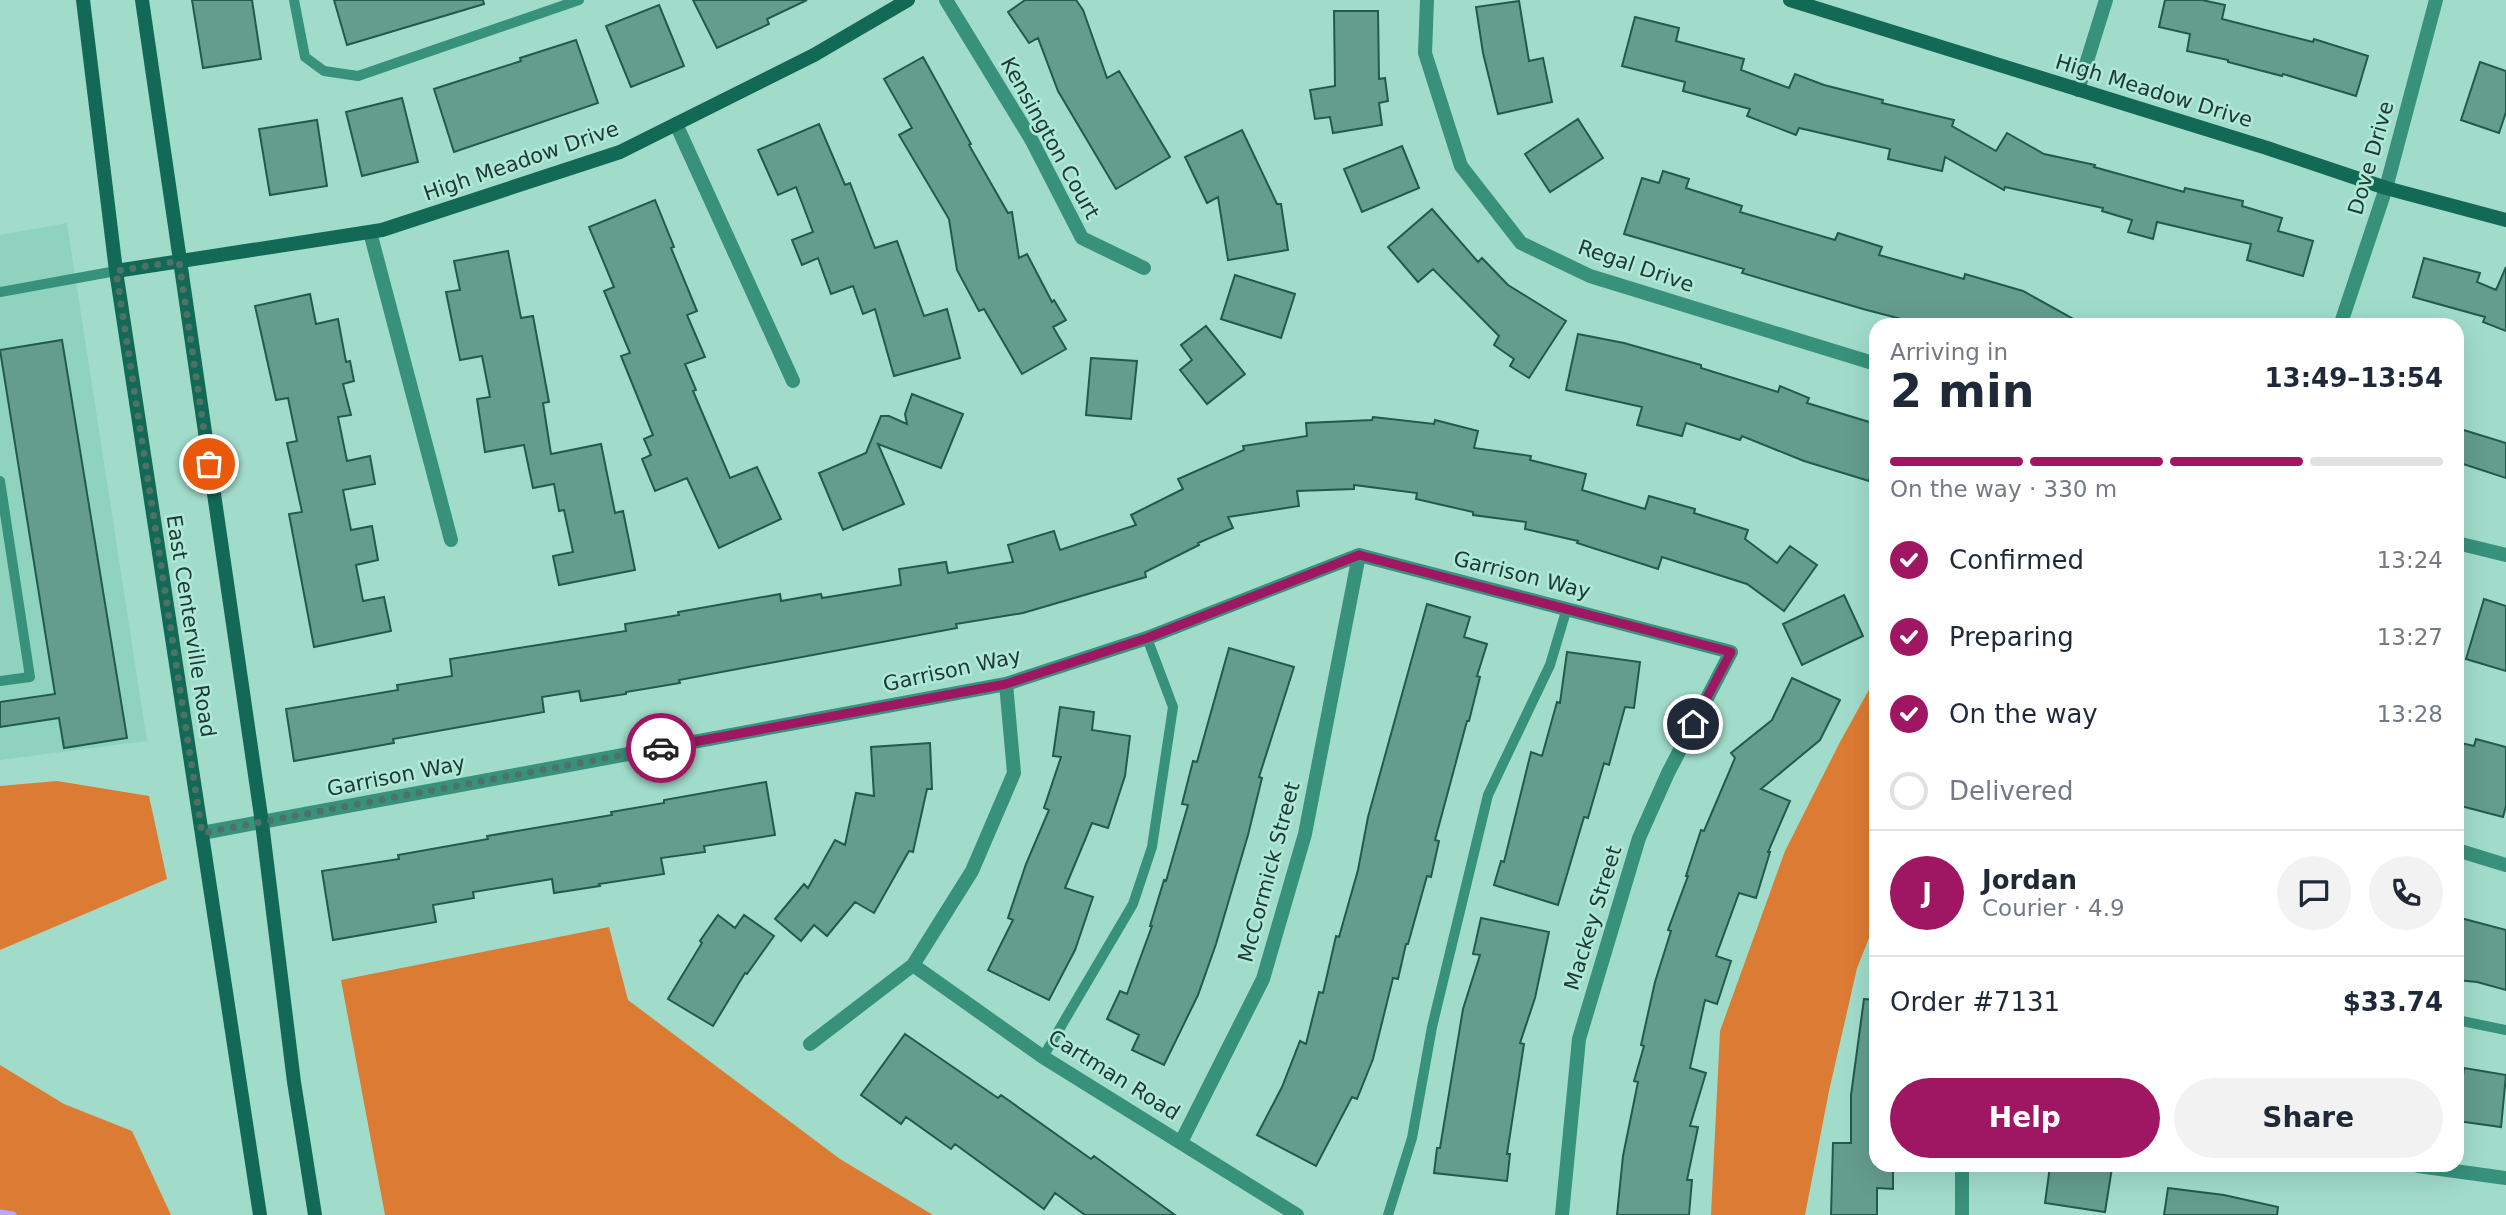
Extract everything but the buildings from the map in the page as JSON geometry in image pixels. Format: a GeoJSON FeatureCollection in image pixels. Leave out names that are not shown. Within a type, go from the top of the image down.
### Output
{"type":"FeatureCollection","features":[{"type":"Feature","properties":{"kind":"main road","name":"East Centerville Road"},"geometry":{"type":"LineString","coordinates":[[83,0],[116,271],[260,1215]]}},
{"type":"Feature","properties":{"kind":"main road","name":"East Centerville Road"},"geometry":{"type":"LineString","coordinates":[[142,0],[262,823],[294,1082],[315,1215]]}},
{"type":"Feature","properties":{"kind":"main road","name":"High Meadow Drive"},"geometry":{"type":"LineString","coordinates":[[116,271],[382,230],[620,152],[814,55],[908,0]]}},
{"type":"Feature","properties":{"kind":"main road","name":"High Meadow Drive"},"geometry":{"type":"LineString","coordinates":[[1790,0],[2386,188],[2506,220]]}},
{"type":"Feature","properties":{"kind":"street","name":"Kensington Court"},"geometry":{"type":"LineString","coordinates":[[946,0],[1031,139],[1082,238],[1144,268]]}},
{"type":"Feature","properties":{"kind":"street","name":"Regal Drive"},"geometry":{"type":"LineString","coordinates":[[1427,0],[1425,53],[1461,166],[1521,243],[1590,276],[1869,362]]}},
{"type":"Feature","properties":{"kind":"street"},"geometry":{"type":"LineString","coordinates":[[2078,90],[2106,0]]}},
{"type":"Feature","properties":{"kind":"street","name":"Dove Drive"},"geometry":{"type":"LineString","coordinates":[[2343,318],[2386,188],[2436,0]]}},
{"type":"Feature","properties":{"kind":"street"},"geometry":{"type":"LineString","coordinates":[[676,124],[793,381]]}},
{"type":"Feature","properties":{"kind":"street"},"geometry":{"type":"LineString","coordinates":[[370,232],[451,540]]}},
{"type":"Feature","properties":{"kind":"street"},"geometry":{"type":"LineString","coordinates":[[2464,545],[2506,555]]}},
{"type":"Feature","properties":{"kind":"street","name":"Garrison Way"},"geometry":{"type":"LineString","coordinates":[[202,833],[1006,684],[1147,638],[1359,555],[1731,652]]}},
{"type":"Feature","properties":{"kind":"street","name":"McCormick Street"},"geometry":{"type":"LineString","coordinates":[[1181,1142],[1263,979],[1305,834],[1359,555]]}},
{"type":"Feature","properties":{"kind":"street","name":"Mackey Street"},"geometry":{"type":"LineString","coordinates":[[1562,1215],[1579,1039],[1639,838],[1668,772],[1731,652]]}},
{"type":"Feature","properties":{"kind":"street"},"geometry":{"type":"LineString","coordinates":[[810,1044],[913,965],[972,871],[1014,773],[1006,684]]}},
{"type":"Feature","properties":{"kind":"street"},"geometry":{"type":"LineString","coordinates":[[2464,852],[2506,864]]}},
{"type":"Feature","properties":{"kind":"street","name":"Cartman Road"},"geometry":{"type":"LineString","coordinates":[[913,965],[1044,1058],[1297,1215]]}},
{"type":"Feature","properties":{"kind":"street"},"geometry":{"type":"LineString","coordinates":[[1962,1172],[1962,1215]]}},
{"type":"Feature","properties":{"kind":"street"},"geometry":{"type":"LineString","coordinates":[[2462,1172],[2506,1178]]}},
{"type":"Feature","properties":{"kind":"lane"},"geometry":{"type":"LineString","coordinates":[[294,0],[305,57],[324,71],[358,76],[579,0]]}},
{"type":"Feature","properties":{"kind":"lane"},"geometry":{"type":"LineString","coordinates":[[0,292],[116,271]]}},
{"type":"Feature","properties":{"kind":"lane"},"geometry":{"type":"LineString","coordinates":[[0,481],[30,677],[0,681]]}},
{"type":"Feature","properties":{"kind":"lane"},"geometry":{"type":"LineString","coordinates":[[1388,1215],[1412,1139],[1432,1027],[1488,795],[1550,665],[1567,608]]}},
{"type":"Feature","properties":{"kind":"lane"},"geometry":{"type":"LineString","coordinates":[[1044,1058],[1133,904],[1152,847],[1173,707],[1147,638]]}},
{"type":"Feature","properties":{"kind":"lane"},"geometry":{"type":"LineString","coordinates":[[2464,1021],[2506,1030]]}},
{"type":"Feature","properties":{"kind":"shaded area"},"geometry":{"type":"Polygon","coordinates":[[[67,223],[147,741],[0,760],[0,235],[67,223]]]}},
{"type":"Feature","properties":{"kind":"shaded area"},"geometry":{"type":"Polygon","coordinates":[[[1869,690],[1869,938],[1857,968],[1805,1215],[1711,1215],[1720,1031],[1785,851],[1869,690]]]}},
{"type":"Feature","properties":{"kind":"shaded area"},"geometry":{"type":"Polygon","coordinates":[[[57,781],[149,796],[167,879],[0,950],[0,786],[57,781]]]}},
{"type":"Feature","properties":{"kind":"shaded area"},"geometry":{"type":"Polygon","coordinates":[[[609,927],[628,1000],[840,1159],[933,1215],[385,1215],[341,980],[609,927]]]}},
{"type":"Feature","properties":{"kind":"shaded area"},"geometry":{"type":"Polygon","coordinates":[[[0,1065],[64,1104],[132,1131],[171,1215],[0,1215],[0,1065]]]}},
{"type":"Feature","properties":{"kind":"waterway"},"geometry":{"type":"LineString","coordinates":[[0,1213],[13,1215]]}},
{"type":"Feature","properties":{"kind":"way so far"},"geometry":{"type":"LineString","coordinates":[[209,464],[179,261],[116,271],[202,833],[661,748]]}},
{"type":"Feature","properties":{"kind":"route"},"geometry":{"type":"LineString","coordinates":[[661,748],[1006,684],[1147,638],[1359,555],[1731,652],[1693,724]]}}]}
